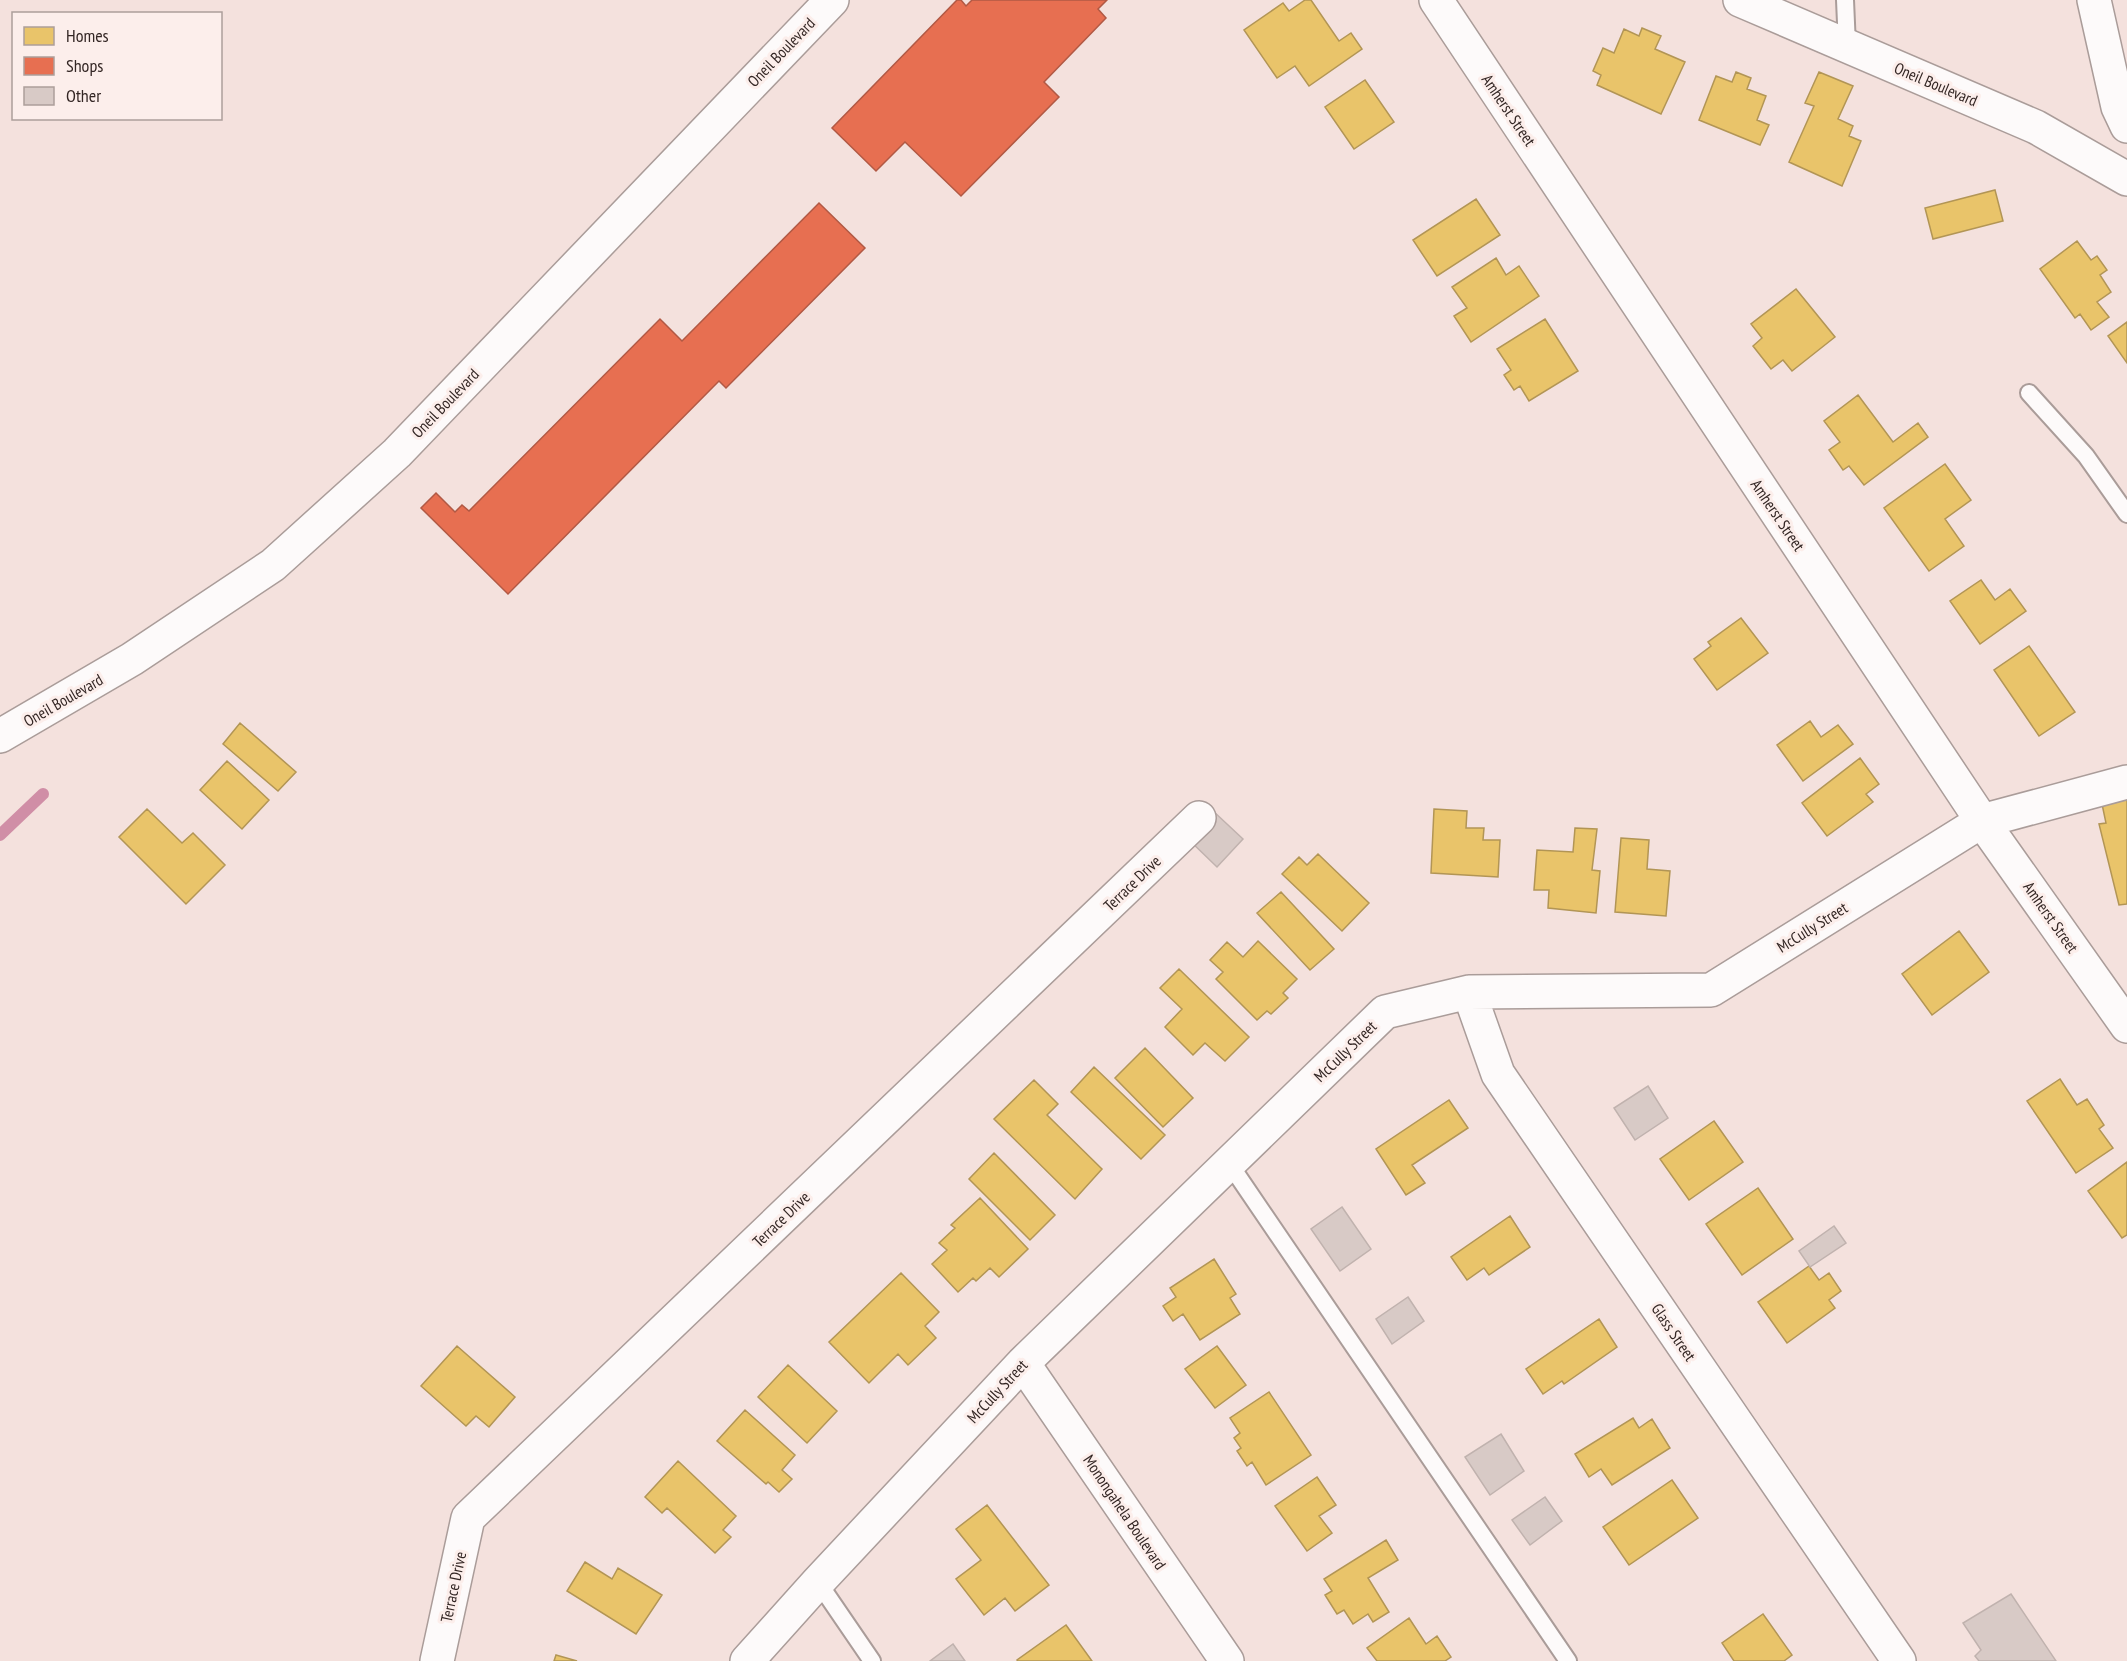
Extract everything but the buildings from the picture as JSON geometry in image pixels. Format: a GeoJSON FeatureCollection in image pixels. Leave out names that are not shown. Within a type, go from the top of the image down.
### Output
{"type":"FeatureCollection","features":[{"type":"Feature","properties":{"kind":"street","name":"Oneil Boulevard"},"geometry":{"type":"LineString","coordinates":[[0,736],[132,659],[273,566],[397,453],[832,0]]}},
{"type":"Feature","properties":{"kind":"street","name":"Amherst Street"},"geometry":{"type":"LineString","coordinates":[[1436,0],[1982,821],[2127,1026]]}},
{"type":"Feature","properties":{"kind":"street","name":"Oneil Boulevard"},"geometry":{"type":"LineString","coordinates":[[1740,0],[2036,127],[2127,179]]}},
{"type":"Feature","properties":{"kind":"street"},"geometry":{"type":"LineString","coordinates":[[2094,0],[2118,107],[2127,126]]}},
{"type":"Feature","properties":{"kind":"street","name":"McCully Street"},"geometry":{"type":"LineString","coordinates":[[747,1661],[1023,1363],[1385,1012],[1469,992],[1711,990],[1982,821],[2127,782]]}},
{"type":"Feature","properties":{"kind":"street","name":"Terrace Drive"},"geometry":{"type":"LineString","coordinates":[[437,1661],[468,1518],[1199,818]]}},
{"type":"Feature","properties":{"kind":"street","name":"Glass Street"},"geometry":{"type":"LineString","coordinates":[[1469,992],[1498,1074],[1899,1661]]}},
{"type":"Feature","properties":{"kind":"street","name":"Monongahela Boulevard"},"geometry":{"type":"LineString","coordinates":[[1023,1363],[1227,1661]]}},
{"type":"Feature","properties":{"kind":"lane"},"geometry":{"type":"LineString","coordinates":[[1845,0],[1847,46]]}},
{"type":"Feature","properties":{"kind":"lane"},"geometry":{"type":"LineString","coordinates":[[2029,393],[2086,456],[2127,514]]}},
{"type":"Feature","properties":{"kind":"lane"},"geometry":{"type":"LineString","coordinates":[[1229,1163],[1568,1661]]}},
{"type":"Feature","properties":{"kind":"lane"},"geometry":{"type":"LineString","coordinates":[[818,1582],[872,1661]]}},
{"type":"Feature","properties":{"kind":"waterway"},"geometry":{"type":"LineString","coordinates":[[0,835],[43,794]]}}]}
